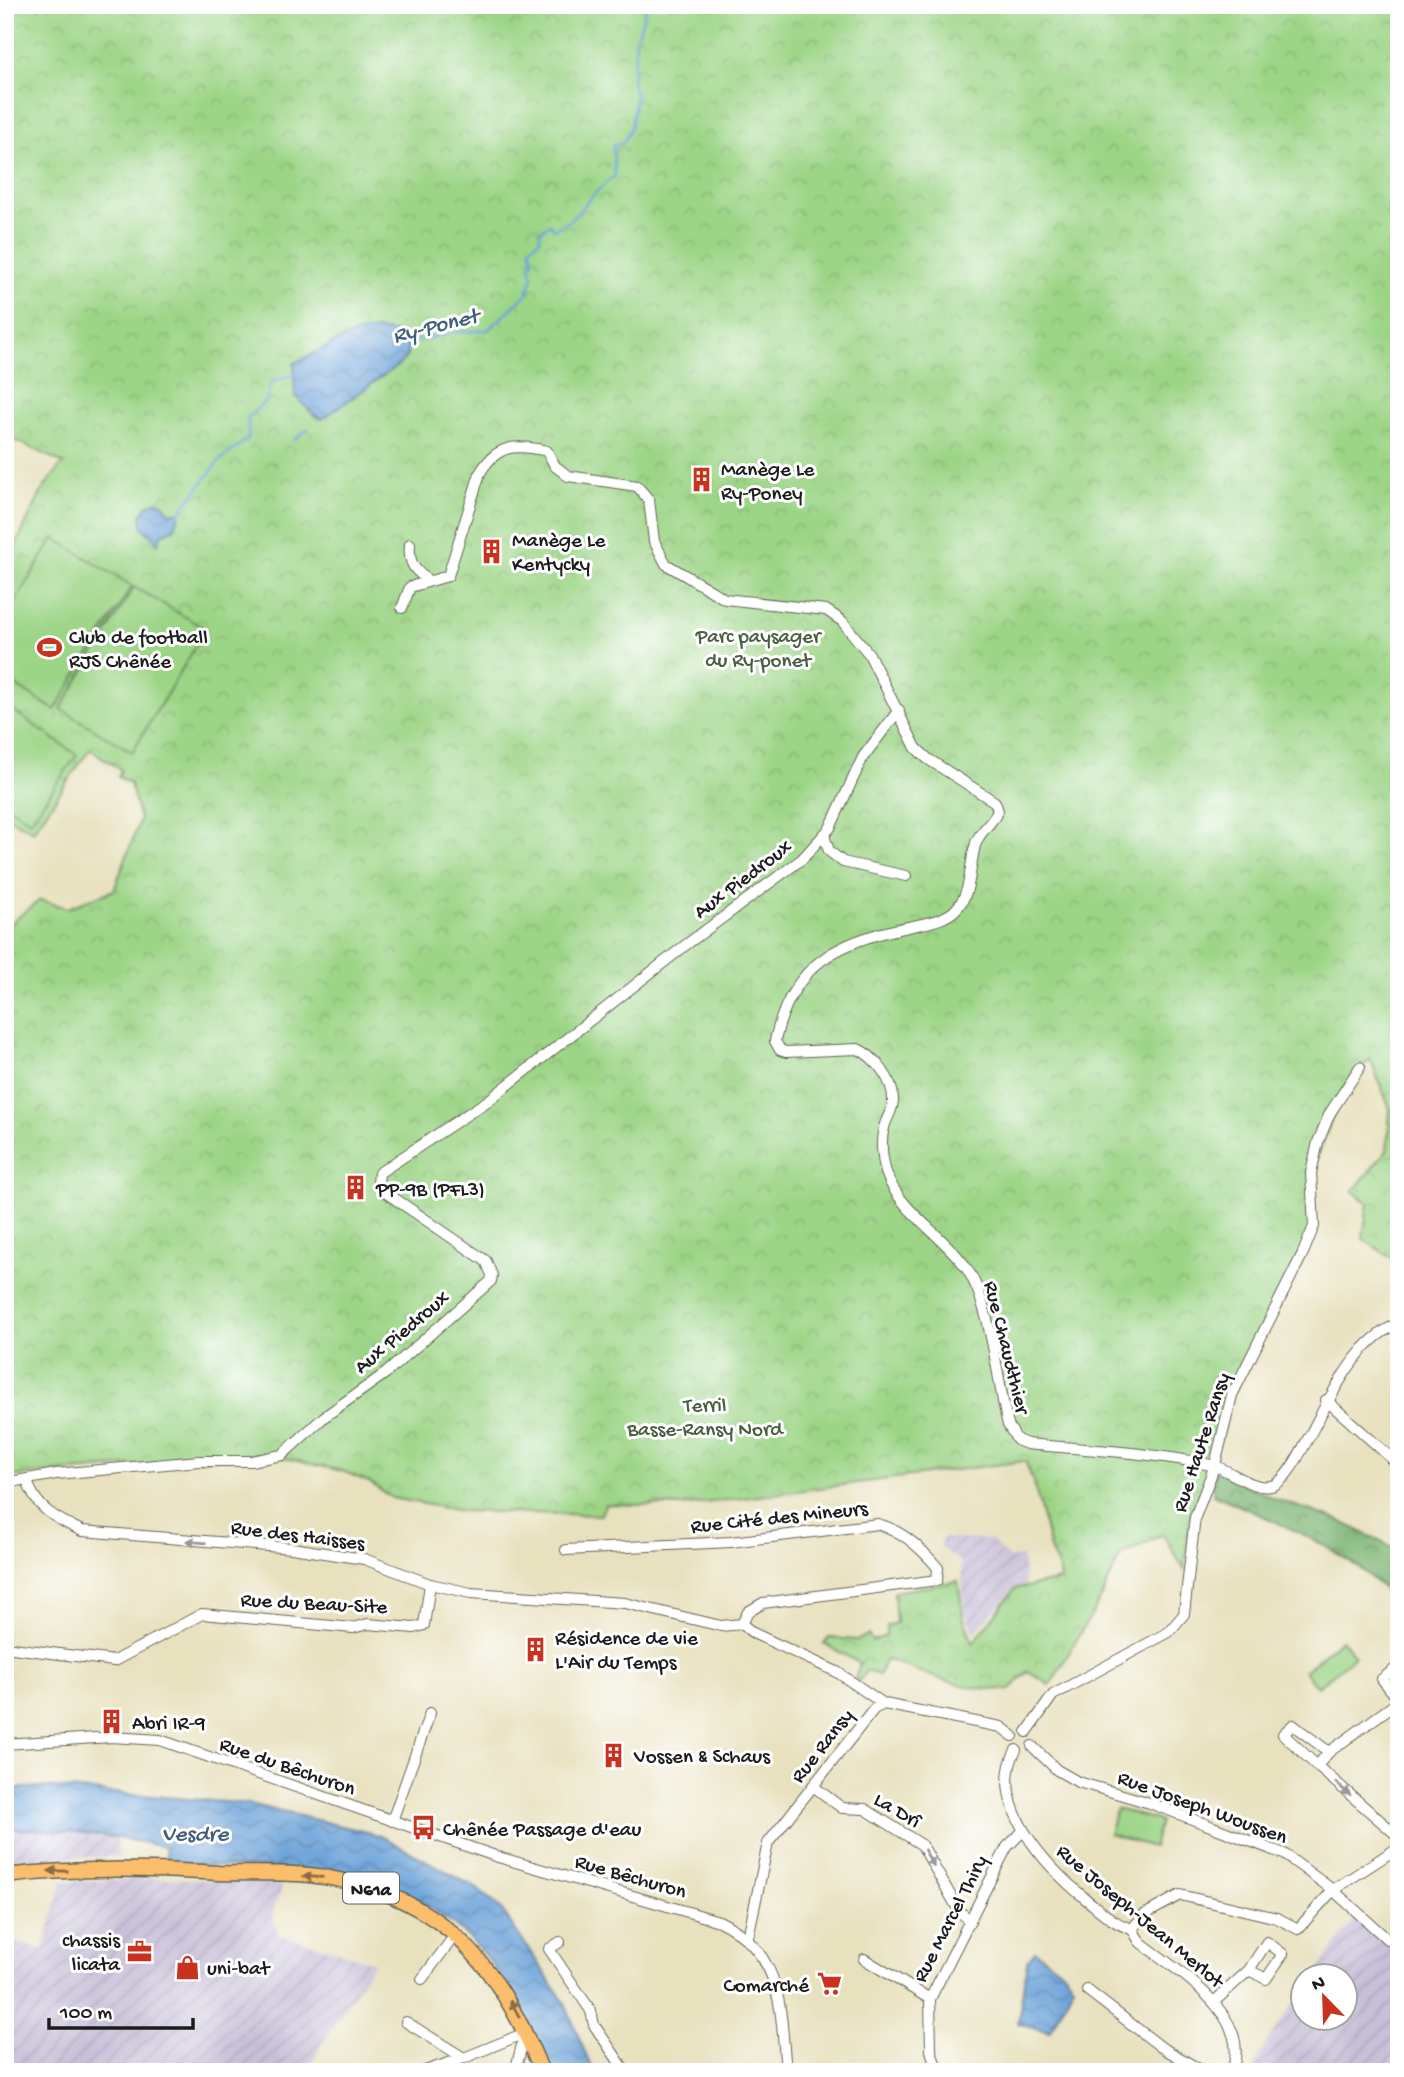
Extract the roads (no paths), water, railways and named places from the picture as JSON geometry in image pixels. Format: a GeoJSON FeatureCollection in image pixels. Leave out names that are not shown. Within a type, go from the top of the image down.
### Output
{"type":"FeatureCollection","features":[{"type":"Feature","properties":{"kind":"main road","name":"N61a"},"geometry":{"type":"LineString","coordinates":[[5,1876],[47,1870],[165,1870],[327,1877],[372,1888],[410,1904],[455,1935],[485,1963],[511,2002],[542,2072]]}},
{"type":"Feature","properties":{"kind":"street"},"geometry":{"type":"LineString","coordinates":[[402,608],[410,587],[448,576],[480,474],[489,458],[509,447],[528,447],[547,451],[555,466],[568,476],[637,486],[649,500],[654,541],[666,564],[725,599],[826,610],[842,621],[869,653],[899,710]]}},
{"type":"Feature","properties":{"kind":"street"},"geometry":{"type":"LineString","coordinates":[[410,544],[408,559],[415,571],[429,581]]}},
{"type":"Feature","properties":{"kind":"street","name":"Rue Chaudthier"},"geometry":{"type":"LineString","coordinates":[[899,710],[911,740],[928,759],[990,797],[997,806],[996,815],[975,845],[964,898],[958,908],[942,918],[884,932],[831,951],[814,966],[796,989],[783,1015],[775,1041],[780,1050],[786,1052],[858,1048],[867,1053],[887,1079],[894,1102],[884,1128],[882,1150],[886,1173],[909,1206],[948,1245],[972,1277],[985,1318],[1007,1425],[1017,1440],[1027,1444],[1214,1465]]}},
{"type":"Feature","properties":{"kind":"street","name":"Aux Piedroux"},"geometry":{"type":"LineString","coordinates":[[27,1480],[56,1474],[199,1461],[251,1461],[282,1455],[324,1417],[386,1373],[492,1278],[486,1261],[385,1192],[378,1183],[379,1173],[489,1100],[676,953],[802,859],[824,835],[863,757],[899,710]]}},
{"type":"Feature","properties":{"kind":"street"},"geometry":{"type":"LineString","coordinates":[[824,835],[829,851],[844,862],[906,876]]}},
{"type":"Feature","properties":{"kind":"street","name":"Rue Haute Ransy"},"geometry":{"type":"LineString","coordinates":[[1027,1732],[1040,1710],[1056,1692],[1178,1624],[1186,1602],[1195,1517],[1214,1465],[1231,1395],[1314,1226],[1311,1173],[1318,1142],[1330,1113],[1360,1067]]}},
{"type":"Feature","properties":{"kind":"street"},"geometry":{"type":"LineString","coordinates":[[1214,1465],[1258,1485],[1275,1485],[1290,1473],[1326,1400],[1367,1346],[1389,1327],[1399,1324]]}},
{"type":"Feature","properties":{"kind":"street"},"geometry":{"type":"LineString","coordinates":[[1326,1400],[1399,1465]]}},
{"type":"Feature","properties":{"kind":"street"},"geometry":{"type":"LineString","coordinates":[[5,1483],[27,1480]]}},
{"type":"Feature","properties":{"kind":"street","name":"Rue des Haisses"},"geometry":{"type":"LineString","coordinates":[[27,1480],[40,1506],[55,1518],[82,1531],[292,1548],[364,1559],[430,1584],[471,1593],[625,1603],[721,1626],[742,1624]]}},
{"type":"Feature","properties":{"kind":"street","name":"Rue Cité des Mineurs"},"geometry":{"type":"LineString","coordinates":[[566,1550],[731,1542],[878,1524],[888,1527],[916,1546],[938,1568],[937,1580],[763,1604],[748,1612],[742,1624]]}},
{"type":"Feature","properties":{"kind":"street","name":"Rue du Beau-Site"},"geometry":{"type":"LineString","coordinates":[[5,1647],[114,1661],[202,1614],[353,1628],[368,1624],[414,1628],[424,1625],[430,1584]]}},
{"type":"Feature","properties":{"kind":"street"},"geometry":{"type":"LineString","coordinates":[[742,1624],[753,1633],[837,1672],[884,1704]]}},
{"type":"Feature","properties":{"kind":"street"},"geometry":{"type":"LineString","coordinates":[[1317,1766],[1329,1752],[1398,1700],[1382,1679],[1399,1666]]}},
{"type":"Feature","properties":{"kind":"street","name":"Rue Ransy"},"geometry":{"type":"LineString","coordinates":[[748,1937],[768,1843],[874,1709],[884,1704],[1001,1727],[1013,1736]]}},
{"type":"Feature","properties":{"kind":"street"},"geometry":{"type":"LineString","coordinates":[[392,1821],[430,1713]]}},
{"type":"Feature","properties":{"kind":"street"},"geometry":{"type":"LineString","coordinates":[[1329,1752],[1293,1725],[1283,1734],[1399,1837]]}},
{"type":"Feature","properties":{"kind":"street"},"geometry":{"type":"LineString","coordinates":[[1018,1732],[1027,1732],[1032,1746],[1025,1751],[1016,1750],[1012,1745],[1013,1736],[1018,1732]]}},
{"type":"Feature","properties":{"kind":"street"},"geometry":{"type":"LineString","coordinates":[[5,1737],[19,1742]]}},
{"type":"Feature","properties":{"kind":"street","name":"Rue du Bêchuron"},"geometry":{"type":"LineString","coordinates":[[5,1744],[133,1737],[160,1740],[501,1858]]}},
{"type":"Feature","properties":{"kind":"street","name":"Rue Joseph Woussen"},"geometry":{"type":"LineString","coordinates":[[1032,1746],[1057,1770],[1071,1779],[1150,1803],[1284,1854],[1333,1890],[1387,1939]]}},
{"type":"Feature","properties":{"kind":"street","name":"Rue Joseph-Jean Merlot"},"geometry":{"type":"LineString","coordinates":[[1016,1750],[1008,1780],[1023,1831],[1066,1883],[1119,1925],[1132,1929],[1140,1942],[1215,2001],[1236,2043],[1231,2072]]}},
{"type":"Feature","properties":{"kind":"street","name":"La Drî"},"geometry":{"type":"LineString","coordinates":[[813,1786],[842,1808],[865,1809],[922,1845],[958,1909],[970,1922]]}},
{"type":"Feature","properties":{"kind":"street","name":"Rue Marcel Thiry"},"geometry":{"type":"LineString","coordinates":[[938,2072],[931,2051],[930,1999],[1007,1847],[1023,1831]]}},
{"type":"Feature","properties":{"kind":"street"},"geometry":{"type":"LineString","coordinates":[[1132,1929],[1144,1915],[1180,1895],[1278,1918],[1298,1929],[1333,1890],[1399,1847]]}},
{"type":"Feature","properties":{"kind":"street","name":"Rue Bêchuron"},"geometry":{"type":"LineString","coordinates":[[501,1858],[719,1921],[748,1937]]}},
{"type":"Feature","properties":{"kind":"street"},"geometry":{"type":"LineString","coordinates":[[422,1979],[455,1935]]}},
{"type":"Feature","properties":{"kind":"street"},"geometry":{"type":"LineString","coordinates":[[748,1937],[762,1955],[775,1982],[786,2072]]}},
{"type":"Feature","properties":{"kind":"street"},"geometry":{"type":"LineString","coordinates":[[559,1941],[550,1949],[555,1960],[591,2011],[594,2025],[626,2072]]}},
{"type":"Feature","properties":{"kind":"street"},"geometry":{"type":"LineString","coordinates":[[864,1959],[905,1987],[930,1999]]}},
{"type":"Feature","properties":{"kind":"street"},"geometry":{"type":"LineString","coordinates":[[1215,2001],[1249,1970]]}},
{"type":"Feature","properties":{"kind":"street"},"geometry":{"type":"LineString","coordinates":[[1087,1990],[1161,2047],[1204,2072]]}},
{"type":"Feature","properties":{"kind":"street"},"geometry":{"type":"LineString","coordinates":[[406,2022],[464,2058]]}},
{"type":"Feature","properties":{"kind":"street"},"geometry":{"type":"LineString","coordinates":[[422,2072],[525,2033]]}},
{"type":"Feature","properties":{"kind":"street"},"geometry":{"type":"LineString","coordinates":[[515,2072],[525,2033]]}},
{"type":"Feature","properties":{"kind":"water"},"geometry":{"type":"Polygon","coordinates":[[[377,330],[398,333],[407,344],[408,355],[400,364],[322,419],[314,415],[295,396],[294,363],[353,334],[377,330]]]}},
{"type":"Feature","properties":{"kind":"water"},"geometry":{"type":"Polygon","coordinates":[[[157,501],[163,503],[169,512],[180,512],[175,528],[162,534],[158,544],[142,526],[141,516],[147,506],[157,501]]]}},
{"type":"Feature","properties":{"kind":"water","name":"Vesdre"},"geometry":{"type":"Polygon","coordinates":[[[42,1787],[250,1804],[379,1835],[475,1887],[501,1909],[565,2003],[593,2072],[550,2072],[534,2034],[496,1969],[472,1942],[446,1919],[415,1899],[379,1884],[338,1873],[167,1863],[165,1847],[66,1831],[5,1829],[5,1789],[42,1787]]]}},
{"type":"Feature","properties":{"kind":"water"},"geometry":{"type":"Polygon","coordinates":[[[1035,1951],[1063,1971],[1074,1985],[1050,2032],[1018,2023],[1027,1961],[1035,1951]]]}},
{"type":"Feature","properties":{"kind":"waterway","name":"Ry-Ponet"},"geometry":{"type":"LineString","coordinates":[[406,344],[449,333],[488,330],[527,294],[533,276],[530,247],[540,239],[540,231],[550,224],[554,229],[569,221],[615,176],[613,145],[622,144],[631,127],[636,96],[632,85],[636,41],[647,5]]}},
{"type":"Feature","properties":{"kind":"waterway","name":"Ry-Ponet"},"geometry":{"type":"LineString","coordinates":[[178,514],[220,460],[248,439],[248,417],[266,401],[272,381],[297,374]]}},
{"type":"Feature","properties":{"kind":"waterway","name":"Ry-Ponet"},"geometry":{"type":"LineString","coordinates":[[295,439],[308,429]]}},
{"type":"Feature","properties":{"kind":"place","name":"Manège Le Ry-Poney"},"geometry":{"type":"Point","coordinates":[701,480]}},
{"type":"Feature","properties":{"kind":"place","name":"Manège Le Kentycky"},"geometry":{"type":"Point","coordinates":[492,551]}},
{"type":"Feature","properties":{"kind":"place","name":"Club de football RJS Chênée"},"geometry":{"type":"Point","coordinates":[49,648]}},
{"type":"Feature","properties":{"kind":"place","name":"PP-9B (PFL3)"},"geometry":{"type":"Point","coordinates":[356,1188]}},
{"type":"Feature","properties":{"kind":"place","name":"Résidence de vie L'Air du Temps"},"geometry":{"type":"Point","coordinates":[535,1649]}},
{"type":"Feature","properties":{"kind":"place","name":"Abri IR-9"},"geometry":{"type":"Point","coordinates":[112,1722]}},
{"type":"Feature","properties":{"kind":"place","name":"Vossen & Schaus"},"geometry":{"type":"Point","coordinates":[614,1755]}},
{"type":"Feature","properties":{"kind":"place","name":"Chênée Passage d'eau"},"geometry":{"type":"Point","coordinates":[423,1828]}},
{"type":"Feature","properties":{"kind":"place","name":"chassis licata"},"geometry":{"type":"Point","coordinates":[140,1951]}},
{"type":"Feature","properties":{"kind":"place","name":"uni-bat"},"geometry":{"type":"Point","coordinates":[187,1967]}},
{"type":"Feature","properties":{"kind":"place","name":"Comarché"},"geometry":{"type":"Point","coordinates":[829,1984]}},
{"type":"Feature","properties":{"kind":"park label","name":"Parc paysager du Ry-ponet"},"geometry":{"type":"Point","coordinates":[758,647]}},
{"type":"Feature","properties":{"kind":"park label","name":"Terril Basse-Ransy Nord"},"geometry":{"type":"Point","coordinates":[705,1416]}}]}
